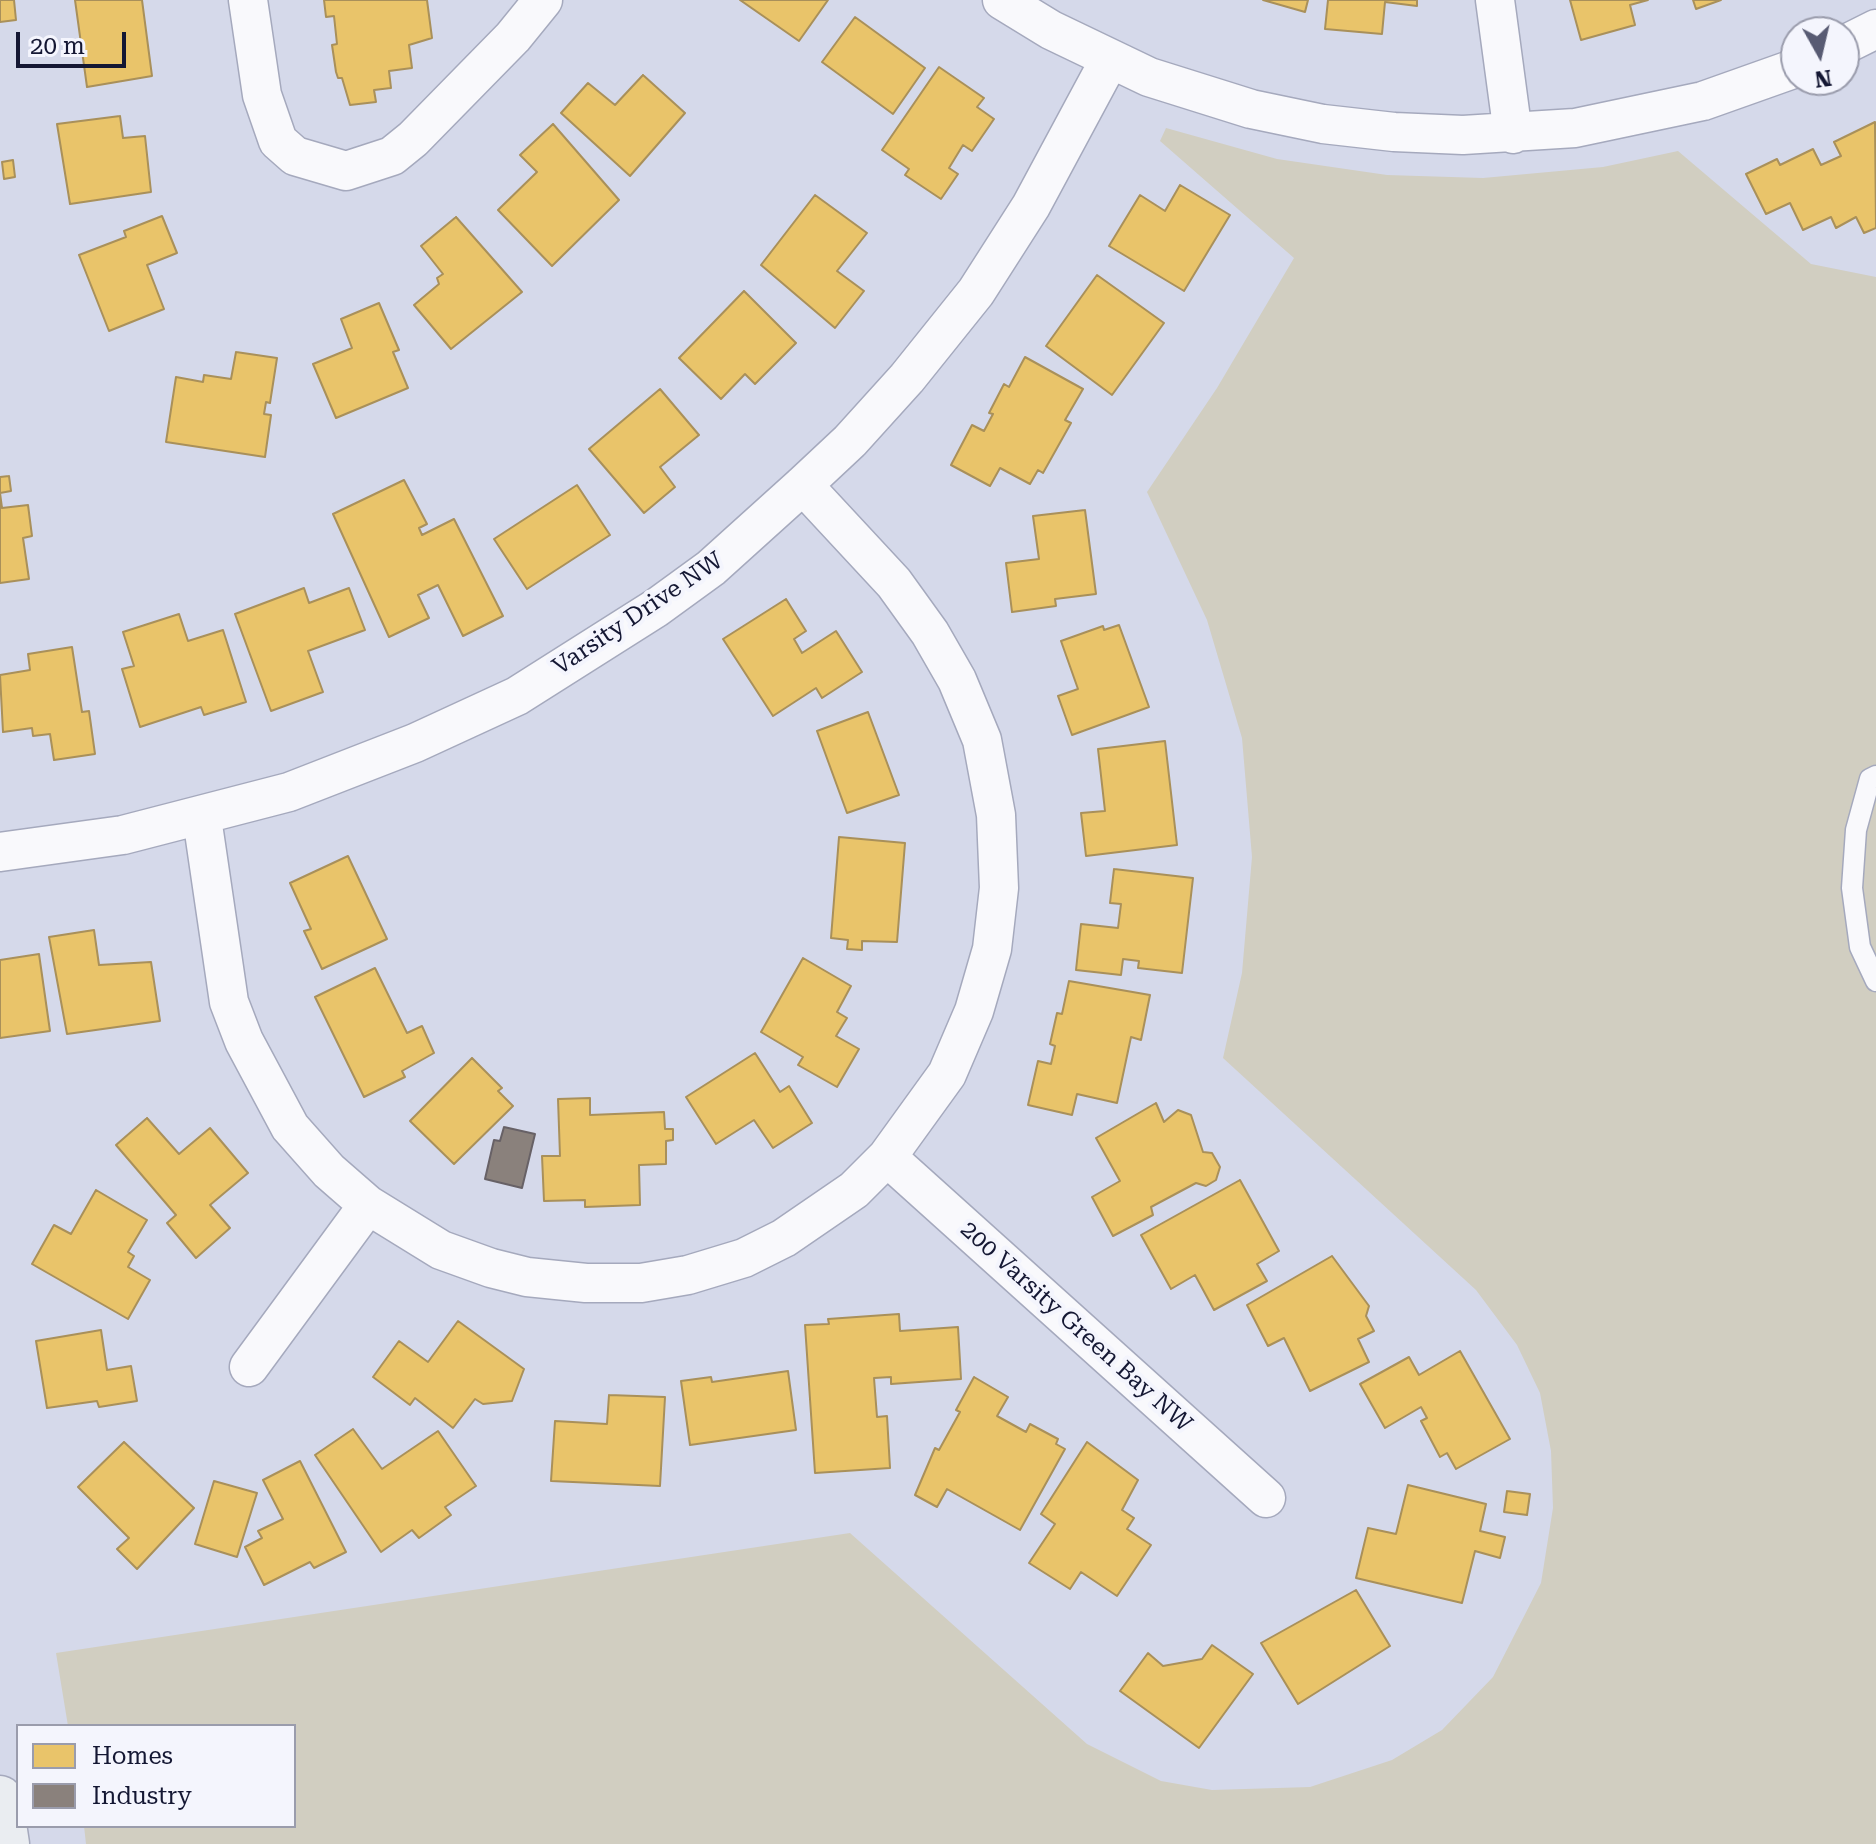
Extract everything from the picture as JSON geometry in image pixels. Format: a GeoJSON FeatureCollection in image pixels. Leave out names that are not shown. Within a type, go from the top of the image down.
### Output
{"type":"FeatureCollection","features":[{"type":"Feature","properties":{"kind":"street"},"geometry":{"type":"LineString","coordinates":[[248,0],[262,95],[278,141],[295,156],[346,171],[392,156],[413,139],[513,37],[543,0]]}},
{"type":"Feature","properties":{"kind":"street"},"geometry":{"type":"LineString","coordinates":[[1002,0],[1110,59],[1201,94],[1323,124],[1408,133],[1513,134],[1650,114],[1703,101],[1780,74]]}},
{"type":"Feature","properties":{"kind":"street"},"geometry":{"type":"LineString","coordinates":[[1495,0],[1513,134]]}},
{"type":"Feature","properties":{"kind":"street","name":"Varsity Drive NW"},"geometry":{"type":"LineString","coordinates":[[0,852],[123,835],[202,818],[331,776],[415,743],[517,696],[656,608],[711,568],[803,485],[850,441],[907,378],[976,292],[1050,173],[1110,59]]}},
{"type":"Feature","properties":{"kind":"street"},"geometry":{"type":"LineString","coordinates":[[202,818],[229,1002],[244,1041],[290,1127],[329,1171],[368,1205],[441,1250],[527,1277],[571,1282],[641,1283],[688,1275],[744,1258],[784,1238],[819,1217],[887,1157],[947,1074],[974,1011],[992,949],[999,888],[996,815],[982,740],[957,680],[930,633],[894,583],[803,485]]}},
{"type":"Feature","properties":{"kind":"street","name":"200 Varsity Green Bay NW"},"geometry":{"type":"LineString","coordinates":[[887,1157],[1266,1498]]}},
{"type":"Feature","properties":{"kind":"street"},"geometry":{"type":"LineString","coordinates":[[249,1367],[368,1205]]}},
{"type":"Feature","properties":{"kind":"street"},"geometry":{"type":"LineString","coordinates":[[0,1798],[7,1844]]}},
{"type":"Feature","properties":{"kind":"lane"},"geometry":{"type":"LineString","coordinates":[[1876,776],[1870,779],[1856,830],[1852,888],[1860,947],[1876,981]]}},
{"type":"Feature","properties":{"kind":"shaded area"},"geometry":{"type":"Polygon","coordinates":[[[1166,128],[1277,159],[1387,175],[1483,178],[1603,167],[1678,151],[1811,264],[1876,277],[1876,1844],[86,1844],[84,1828],[296,1828],[296,1724],[68,1724],[56,1653],[850,1533],[1087,1744],[1161,1781],[1212,1790],[1310,1787],[1392,1760],[1442,1730],[1493,1677],[1541,1583],[1553,1508],[1551,1451],[1540,1393],[1517,1345],[1476,1290],[1223,1058],[1242,973],[1252,857],[1242,738],[1207,620],[1147,492],[1217,388],[1294,258],[1160,141],[1166,128]]]}},
{"type":"Feature","properties":{"kind":"building: Homes"},"geometry":{"type":"Polygon","coordinates":[[[0,0],[14,0],[16,20],[0,22],[0,0]]]}},
{"type":"Feature","properties":{"kind":"building: Homes"},"geometry":{"type":"Polygon","coordinates":[[[75,0],[142,0],[152,76],[87,87],[75,0]]]}},
{"type":"Feature","properties":{"kind":"building: Homes"},"geometry":{"type":"Polygon","coordinates":[[[324,0],[427,0],[432,38],[409,45],[412,68],[389,71],[391,88],[374,90],[376,102],[350,105],[342,78],[338,78],[336,72],[332,45],[337,44],[334,16],[326,17],[324,0]]]}},
{"type":"Feature","properties":{"kind":"building: Homes"},"geometry":{"type":"Polygon","coordinates":[[[740,0],[828,0],[799,41],[740,0]]]}},
{"type":"Feature","properties":{"kind":"building: Homes"},"geometry":{"type":"Polygon","coordinates":[[[1263,0],[1308,0],[1305,12],[1263,0]]]}},
{"type":"Feature","properties":{"kind":"building: Homes"},"geometry":{"type":"Polygon","coordinates":[[[1328,0],[1417,0],[1417,6],[1385,2],[1382,34],[1325,29],[1328,0]]]}},
{"type":"Feature","properties":{"kind":"building: Homes"},"geometry":{"type":"Polygon","coordinates":[[[1570,0],[1648,0],[1630,5],[1635,25],[1581,40],[1570,0]]]}},
{"type":"Feature","properties":{"kind":"building: Homes"},"geometry":{"type":"Polygon","coordinates":[[[1693,0],[1721,0],[1696,9],[1693,0]]]}},
{"type":"Feature","properties":{"kind":"building: Homes"},"geometry":{"type":"Polygon","coordinates":[[[855,17],[925,68],[893,114],[822,62],[855,17]]]}},
{"type":"Feature","properties":{"kind":"building: Homes"},"geometry":{"type":"Polygon","coordinates":[[[939,67],[984,98],[977,107],[994,119],[972,151],[963,145],[949,168],[958,174],[941,199],[905,175],[909,169],[882,150],[939,67]]]}},
{"type":"Feature","properties":{"kind":"building: Homes"},"geometry":{"type":"Polygon","coordinates":[[[643,75],[685,113],[630,176],[561,113],[588,83],[615,105],[643,75]]]}},
{"type":"Feature","properties":{"kind":"building: Homes"},"geometry":{"type":"Polygon","coordinates":[[[120,116],[123,138],[145,136],[151,192],[70,204],[57,124],[120,116]]]}},
{"type":"Feature","properties":{"kind":"building: Homes"},"geometry":{"type":"Polygon","coordinates":[[[1875,122],[1876,228],[1864,233],[1856,217],[1836,228],[1831,217],[1803,230],[1790,203],[1766,214],[1746,174],[1777,159],[1780,165],[1813,149],[1821,165],[1841,156],[1834,142],[1875,122]]]}},
{"type":"Feature","properties":{"kind":"building: Homes"},"geometry":{"type":"Polygon","coordinates":[[[553,124],[619,200],[552,266],[498,210],[537,172],[520,155],[553,124]]]}},
{"type":"Feature","properties":{"kind":"building: Homes"},"geometry":{"type":"Polygon","coordinates":[[[13,160],[15,177],[4,179],[2,162],[13,160]]]}},
{"type":"Feature","properties":{"kind":"building: Homes"},"geometry":{"type":"Polygon","coordinates":[[[1180,185],[1230,215],[1184,291],[1109,246],[1140,195],[1165,211],[1180,185]]]}},
{"type":"Feature","properties":{"kind":"building: Homes"},"geometry":{"type":"Polygon","coordinates":[[[815,195],[867,233],[837,271],[864,291],[835,328],[761,265],[815,195]]]}},
{"type":"Feature","properties":{"kind":"building: Homes"},"geometry":{"type":"Polygon","coordinates":[[[162,216],[177,253],[147,265],[164,309],[109,331],[79,255],[126,237],[124,231],[162,216]]]}},
{"type":"Feature","properties":{"kind":"building: Homes"},"geometry":{"type":"Polygon","coordinates":[[[456,217],[522,292],[451,349],[414,305],[439,284],[437,278],[443,274],[421,246],[456,217]]]}},
{"type":"Feature","properties":{"kind":"building: Homes"},"geometry":{"type":"Polygon","coordinates":[[[1097,275],[1164,323],[1112,395],[1046,346],[1097,275]]]}},
{"type":"Feature","properties":{"kind":"building: Homes"},"geometry":{"type":"Polygon","coordinates":[[[744,291],[796,343],[755,384],[745,374],[721,399],[679,358],[744,291]]]}},
{"type":"Feature","properties":{"kind":"building: Homes"},"geometry":{"type":"Polygon","coordinates":[[[379,303],[399,350],[393,352],[408,388],[336,418],[313,364],[352,348],[341,319],[379,303]]]}},
{"type":"Feature","properties":{"kind":"building: Homes"},"geometry":{"type":"Polygon","coordinates":[[[236,352],[277,358],[270,403],[266,402],[264,414],[271,415],[265,457],[166,442],[176,377],[203,382],[204,375],[231,379],[236,352]]]}},
{"type":"Feature","properties":{"kind":"building: Homes"},"geometry":{"type":"Polygon","coordinates":[[[1025,357],[1083,389],[1065,420],[1071,423],[1043,473],[1038,470],[1030,484],[1000,468],[990,486],[951,465],[972,425],[984,431],[993,414],[989,413],[1004,384],[1009,387],[1025,357]]]}},
{"type":"Feature","properties":{"kind":"building: Homes"},"geometry":{"type":"Polygon","coordinates":[[[660,389],[699,435],[660,467],[675,487],[644,513],[589,449],[660,389]]]}},
{"type":"Feature","properties":{"kind":"building: Homes"},"geometry":{"type":"Polygon","coordinates":[[[9,476],[11,491],[0,493],[0,477],[9,476]]]}},
{"type":"Feature","properties":{"kind":"building: Homes"},"geometry":{"type":"Polygon","coordinates":[[[404,480],[427,524],[419,528],[422,535],[454,519],[503,616],[463,636],[438,585],[418,595],[429,618],[389,637],[333,514],[404,480]]]}},
{"type":"Feature","properties":{"kind":"building: Homes"},"geometry":{"type":"Polygon","coordinates":[[[577,485],[610,535],[527,589],[494,539],[577,485]]]}},
{"type":"Feature","properties":{"kind":"building: Homes"},"geometry":{"type":"Polygon","coordinates":[[[0,493],[2,508],[28,505],[32,536],[23,538],[29,579],[0,583],[0,493]]]}},
{"type":"Feature","properties":{"kind":"building: Homes"},"geometry":{"type":"Polygon","coordinates":[[[1085,510],[1096,594],[1055,599],[1056,606],[1012,612],[1006,563],[1039,559],[1033,516],[1085,510]]]}},
{"type":"Feature","properties":{"kind":"building: Homes"},"geometry":{"type":"Polygon","coordinates":[[[304,588],[309,603],[349,588],[365,630],[308,651],[323,692],[271,711],[235,614],[304,588]]]}},
{"type":"Feature","properties":{"kind":"building: Homes"},"geometry":{"type":"Polygon","coordinates":[[[786,599],[806,631],[794,639],[802,653],[836,631],[862,672],[822,698],[816,688],[773,716],[723,639],[786,599]]]}},
{"type":"Feature","properties":{"kind":"building: Homes"},"geometry":{"type":"Polygon","coordinates":[[[179,614],[188,641],[223,630],[246,702],[204,715],[201,707],[140,727],[122,669],[134,666],[123,632],[179,614]]]}},
{"type":"Feature","properties":{"kind":"building: Homes"},"geometry":{"type":"Polygon","coordinates":[[[1119,625],[1149,707],[1072,735],[1058,696],[1078,689],[1061,641],[1103,626],[1104,630],[1119,625]]]}},
{"type":"Feature","properties":{"kind":"building: Homes"},"geometry":{"type":"Polygon","coordinates":[[[72,647],[82,712],[89,711],[95,754],[54,760],[50,734],[33,736],[32,728],[3,732],[0,675],[30,670],[28,654],[72,647]]]}},
{"type":"Feature","properties":{"kind":"building: Homes"},"geometry":{"type":"Polygon","coordinates":[[[868,712],[899,795],[847,813],[817,731],[868,712]]]}},
{"type":"Feature","properties":{"kind":"building: Homes"},"geometry":{"type":"Polygon","coordinates":[[[1165,741],[1177,845],[1086,856],[1081,813],[1105,811],[1098,749],[1165,741]]]}},
{"type":"Feature","properties":{"kind":"building: Homes"},"geometry":{"type":"Polygon","coordinates":[[[839,837],[905,843],[897,942],[862,941],[862,950],[847,949],[848,940],[831,938],[839,837]]]}},
{"type":"Feature","properties":{"kind":"building: Homes"},"geometry":{"type":"Polygon","coordinates":[[[348,856],[387,939],[322,969],[304,931],[311,929],[290,883],[348,856]]]}},
{"type":"Feature","properties":{"kind":"building: Homes"},"geometry":{"type":"Polygon","coordinates":[[[1114,869],[1193,878],[1182,973],[1138,968],[1139,961],[1123,959],[1121,975],[1076,970],[1081,924],[1118,928],[1121,904],[1110,903],[1114,869]]]}},
{"type":"Feature","properties":{"kind":"building: Homes"},"geometry":{"type":"Polygon","coordinates":[[[94,930],[99,965],[151,962],[160,1021],[67,1034],[49,937],[94,930]]]}},
{"type":"Feature","properties":{"kind":"building: Homes"},"geometry":{"type":"Polygon","coordinates":[[[39,954],[50,1031],[0,1038],[0,960],[39,954]]]}},
{"type":"Feature","properties":{"kind":"building: Homes"},"geometry":{"type":"Polygon","coordinates":[[[803,958],[851,986],[837,1012],[847,1018],[836,1036],[859,1049],[837,1087],[798,1065],[803,1057],[761,1032],[803,958]]]}},
{"type":"Feature","properties":{"kind":"building: Homes"},"geometry":{"type":"Polygon","coordinates":[[[375,968],[407,1033],[422,1026],[434,1053],[402,1071],[405,1077],[364,1097],[315,997],[375,968]]]}},
{"type":"Feature","properties":{"kind":"building: Homes"},"geometry":{"type":"Polygon","coordinates":[[[1069,981],[1150,995],[1141,1040],[1131,1037],[1117,1103],[1077,1094],[1072,1115],[1028,1105],[1038,1061],[1051,1064],[1055,1046],[1050,1044],[1057,1013],[1062,1014],[1069,981]]]}},
{"type":"Feature","properties":{"kind":"building: Homes"},"geometry":{"type":"Polygon","coordinates":[[[755,1053],[780,1092],[789,1086],[812,1123],[773,1148],[754,1120],[716,1144],[686,1097],[755,1053]]]}},
{"type":"Feature","properties":{"kind":"building: Homes"},"geometry":{"type":"Polygon","coordinates":[[[472,1058],[502,1088],[498,1091],[513,1106],[454,1164],[410,1121],[472,1058]]]}},
{"type":"Feature","properties":{"kind":"building: Homes"},"geometry":{"type":"Polygon","coordinates":[[[590,1098],[590,1115],[664,1112],[665,1129],[673,1129],[673,1140],[666,1141],[666,1164],[639,1165],[640,1205],[585,1207],[585,1200],[544,1201],[542,1156],[560,1156],[558,1099],[590,1098]]]}},
{"type":"Feature","properties":{"kind":"building: Homes"},"geometry":{"type":"Polygon","coordinates":[[[1156,1103],[1164,1122],[1178,1110],[1191,1115],[1203,1152],[1212,1153],[1220,1167],[1216,1180],[1206,1186],[1196,1183],[1151,1207],[1153,1215],[1113,1236],[1092,1197],[1120,1181],[1096,1138],[1156,1103]]]}},
{"type":"Feature","properties":{"kind":"building: Homes"},"geometry":{"type":"Polygon","coordinates":[[[147,1118],[179,1154],[210,1128],[248,1173],[210,1205],[230,1228],[196,1258],[167,1223],[176,1215],[116,1145],[147,1118]]]}},
{"type":"Feature","properties":{"kind":"building: Homes"},"geometry":{"type":"Polygon","coordinates":[[[1240,1180],[1279,1251],[1257,1264],[1267,1281],[1214,1310],[1195,1275],[1171,1289],[1141,1235],[1240,1180]]]}},
{"type":"Feature","properties":{"kind":"building: Homes"},"geometry":{"type":"Polygon","coordinates":[[[96,1190],[147,1220],[128,1252],[134,1256],[128,1267],[150,1280],[128,1319],[32,1264],[54,1225],[71,1234],[96,1190]]]}},
{"type":"Feature","properties":{"kind":"building: Homes"},"geometry":{"type":"Polygon","coordinates":[[[1332,1256],[1369,1306],[1366,1316],[1374,1331],[1358,1339],[1369,1362],[1310,1391],[1284,1338],[1268,1346],[1247,1305],[1332,1256]]]}},
{"type":"Feature","properties":{"kind":"building: Homes"},"geometry":{"type":"Polygon","coordinates":[[[899,1314],[900,1331],[958,1327],[961,1379],[891,1384],[891,1377],[874,1378],[877,1417],[887,1416],[890,1468],[815,1473],[805,1325],[829,1324],[828,1319],[899,1314]]]}},
{"type":"Feature","properties":{"kind":"building: Homes"},"geometry":{"type":"Polygon","coordinates":[[[458,1321],[524,1369],[512,1401],[483,1404],[475,1399],[453,1428],[415,1398],[410,1405],[373,1377],[399,1341],[428,1362],[458,1321]]]}},
{"type":"Feature","properties":{"kind":"building: Homes"},"geometry":{"type":"Polygon","coordinates":[[[101,1330],[107,1370],[131,1366],[137,1401],[99,1407],[97,1401],[47,1408],[36,1341],[101,1330]]]}},
{"type":"Feature","properties":{"kind":"building: Homes"},"geometry":{"type":"Polygon","coordinates":[[[1460,1351],[1510,1439],[1456,1469],[1447,1453],[1440,1457],[1421,1421],[1427,1418],[1421,1407],[1385,1428],[1360,1384],[1409,1357],[1419,1375],[1460,1351]]]}},
{"type":"Feature","properties":{"kind":"building: Homes"},"geometry":{"type":"Polygon","coordinates":[[[788,1371],[796,1430],[690,1445],[681,1381],[711,1377],[712,1382],[788,1371]]]}},
{"type":"Feature","properties":{"kind":"building: Homes"},"geometry":{"type":"Polygon","coordinates":[[[974,1377],[1008,1397],[997,1416],[1026,1432],[1030,1424],[1058,1439],[1056,1444],[1065,1449],[1020,1530],[947,1489],[937,1507],[915,1495],[935,1448],[939,1450],[960,1412],[956,1410],[974,1377]]]}},
{"type":"Feature","properties":{"kind":"building: Homes"},"geometry":{"type":"Polygon","coordinates":[[[609,1395],[665,1397],[660,1486],[551,1481],[555,1421],[607,1424],[609,1395]]]}},
{"type":"Feature","properties":{"kind":"building: Homes"},"geometry":{"type":"Polygon","coordinates":[[[353,1429],[382,1469],[438,1431],[476,1486],[445,1507],[451,1515],[419,1538],[412,1530],[381,1552],[315,1455],[353,1429]]]}},
{"type":"Feature","properties":{"kind":"building: Homes"},"geometry":{"type":"Polygon","coordinates":[[[124,1442],[194,1508],[137,1569],[117,1549],[129,1538],[78,1487],[124,1442]]]}},
{"type":"Feature","properties":{"kind":"building: Homes"},"geometry":{"type":"Polygon","coordinates":[[[1087,1442],[1138,1480],[1122,1510],[1134,1518],[1127,1529],[1151,1545],[1117,1596],[1081,1572],[1070,1589],[1029,1563],[1055,1524],[1041,1514],[1087,1442]]]}},
{"type":"Feature","properties":{"kind":"building: Homes"},"geometry":{"type":"Polygon","coordinates":[[[300,1461],[346,1552],[314,1568],[310,1562],[264,1585],[245,1547],[262,1538],[258,1531],[283,1519],[263,1480],[300,1461]]]}},
{"type":"Feature","properties":{"kind":"building: Homes"},"geometry":{"type":"Polygon","coordinates":[[[214,1481],[257,1493],[237,1557],[195,1544],[214,1481]]]}},
{"type":"Feature","properties":{"kind":"building: Homes"},"geometry":{"type":"Polygon","coordinates":[[[1408,1485],[1486,1504],[1480,1531],[1505,1537],[1500,1558],[1475,1551],[1462,1603],[1356,1578],[1368,1528],[1396,1534],[1408,1485]]]}},
{"type":"Feature","properties":{"kind":"building: Homes"},"geometry":{"type":"Polygon","coordinates":[[[1507,1491],[1530,1494],[1527,1515],[1504,1512],[1507,1491]]]}},
{"type":"Feature","properties":{"kind":"building: Homes"},"geometry":{"type":"Polygon","coordinates":[[[1356,1590],[1390,1646],[1298,1704],[1261,1643],[1356,1590]]]}},
{"type":"Feature","properties":{"kind":"building: Homes"},"geometry":{"type":"Polygon","coordinates":[[[1212,1645],[1253,1674],[1199,1748],[1120,1691],[1148,1653],[1163,1666],[1202,1659],[1212,1645]]]}},
{"type":"Feature","properties":{"kind":"building: Industry"},"geometry":{"type":"Polygon","coordinates":[[[504,1127],[535,1134],[522,1188],[485,1179],[494,1140],[500,1141],[504,1127]]]}}]}
